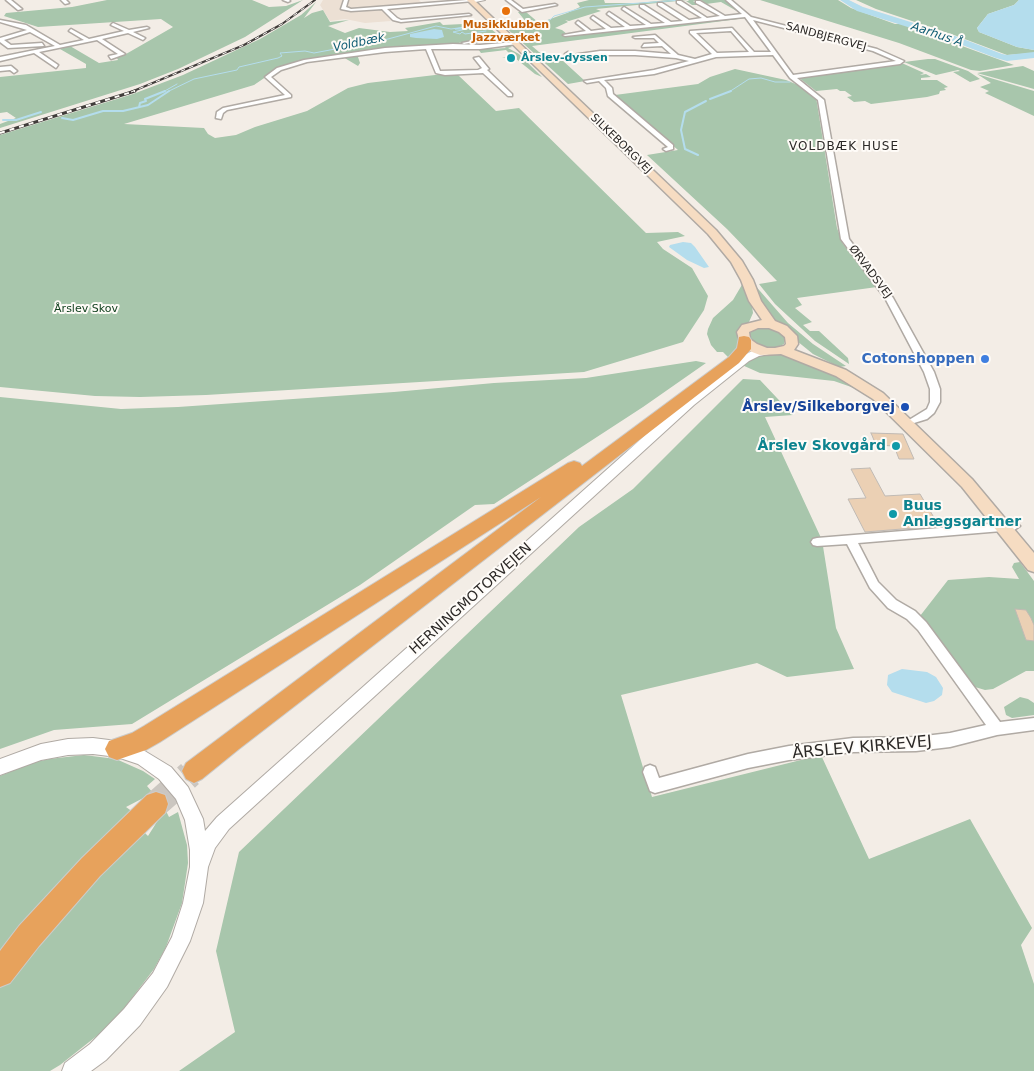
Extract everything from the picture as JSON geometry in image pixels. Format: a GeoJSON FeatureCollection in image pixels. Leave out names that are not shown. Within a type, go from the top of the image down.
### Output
{"type":"FeatureCollection","features":[{"type":"Feature","properties":{"kind":"highway","name":"HERNINGMOTORVEJEN"},"geometry":{"type":"LineString","coordinates":[[194,771],[238,735],[742,352],[745,346],[744,340]]}},
{"type":"Feature","properties":{"kind":"highway"},"geometry":{"type":"LineString","coordinates":[[117,749],[138,742],[152,734],[683,398]]}},
{"type":"Feature","properties":{"kind":"highway"},"geometry":{"type":"LineString","coordinates":[[0,973],[29,936],[91,867],[156,804]]}},
{"type":"Feature","properties":{"kind":"main road","name":"SILKEBORGVEJ"},"geometry":{"type":"LineString","coordinates":[[470,1],[712,232],[736,261],[747,280],[755,300],[771,324]]}},
{"type":"Feature","properties":{"kind":"main road","name":"SILKEBORGVEJ"},"geometry":{"type":"LineString","coordinates":[[755,300],[756,324]]}},
{"type":"Feature","properties":{"kind":"main road"},"geometry":{"type":"LineString","coordinates":[[788,347],[791,336],[788,332],[771,324],[756,324],[744,330],[744,340],[752,347],[765,352],[788,347],[858,378],[880,392],[911,421],[967,483],[1034,550]]}},
{"type":"Feature","properties":{"kind":"main road"},"geometry":{"type":"LineString","coordinates":[[1009,527],[1034,565]]}},
{"type":"Feature","properties":{"kind":"street"},"geometry":{"type":"LineString","coordinates":[[8,0],[20,9]]}},
{"type":"Feature","properties":{"kind":"street"},"geometry":{"type":"LineString","coordinates":[[346,0],[342,7],[346,10],[482,0]]}},
{"type":"Feature","properties":{"kind":"street"},"geometry":{"type":"LineString","coordinates":[[508,0],[522,11],[555,5]]}},
{"type":"Feature","properties":{"kind":"street","name":"ØRVADSVEJ"},"geometry":{"type":"LineString","coordinates":[[728,0],[748,16],[792,77],[821,100],[845,239],[889,298],[930,375],[936,396],[933,408],[924,416],[911,421]]}},
{"type":"Feature","properties":{"kind":"street"},"geometry":{"type":"LineString","coordinates":[[679,2],[706,19]]}},
{"type":"Feature","properties":{"kind":"street"},"geometry":{"type":"LineString","coordinates":[[698,2],[724,17]]}},
{"type":"Feature","properties":{"kind":"street"},"geometry":{"type":"LineString","coordinates":[[660,4],[687,21]]}},
{"type":"Feature","properties":{"kind":"street"},"geometry":{"type":"LineString","coordinates":[[642,6],[669,24]]}},
{"type":"Feature","properties":{"kind":"street"},"geometry":{"type":"LineString","coordinates":[[384,8],[395,19],[401,21],[469,15]]}},
{"type":"Feature","properties":{"kind":"street"},"geometry":{"type":"LineString","coordinates":[[624,8],[650,26]]}},
{"type":"Feature","properties":{"kind":"street"},"geometry":{"type":"LineString","coordinates":[[609,13],[629,28]]}},
{"type":"Feature","properties":{"kind":"street"},"geometry":{"type":"LineString","coordinates":[[593,16],[610,30]]}},
{"type":"Feature","properties":{"kind":"street"},"geometry":{"type":"LineString","coordinates":[[562,27],[568,35],[724,17],[748,16]]}},
{"type":"Feature","properties":{"kind":"street","name":"SANDBJERGVEJ"},"geometry":{"type":"LineString","coordinates":[[748,16],[864,47],[901,61],[792,77]]}},
{"type":"Feature","properties":{"kind":"street"},"geometry":{"type":"LineString","coordinates":[[2,22],[24,26],[60,47]]}},
{"type":"Feature","properties":{"kind":"street"},"geometry":{"type":"LineString","coordinates":[[578,22],[590,32]]}},
{"type":"Feature","properties":{"kind":"street"},"geometry":{"type":"LineString","coordinates":[[113,24],[143,39]]}},
{"type":"Feature","properties":{"kind":"street"},"geometry":{"type":"LineString","coordinates":[[0,34],[24,26]]}},
{"type":"Feature","properties":{"kind":"street"},"geometry":{"type":"LineString","coordinates":[[0,59],[131,33],[145,27],[152,32]]}},
{"type":"Feature","properties":{"kind":"street"},"geometry":{"type":"LineString","coordinates":[[716,55],[692,32],[732,29],[752,54]]}},
{"type":"Feature","properties":{"kind":"street"},"geometry":{"type":"LineString","coordinates":[[0,40],[31,30]]}},
{"type":"Feature","properties":{"kind":"street"},"geometry":{"type":"LineString","coordinates":[[71,30],[90,41]]}},
{"type":"Feature","properties":{"kind":"street"},"geometry":{"type":"LineString","coordinates":[[20,34],[32,41]]}},
{"type":"Feature","properties":{"kind":"street"},"geometry":{"type":"LineString","coordinates":[[452,46],[506,34]]}},
{"type":"Feature","properties":{"kind":"street"},"geometry":{"type":"LineString","coordinates":[[635,37],[655,36],[676,56]]}},
{"type":"Feature","properties":{"kind":"street"},"geometry":{"type":"LineString","coordinates":[[0,40],[10,47],[24,44],[42,46]]}},
{"type":"Feature","properties":{"kind":"street"},"geometry":{"type":"LineString","coordinates":[[99,40],[122,54],[111,57]]}},
{"type":"Feature","properties":{"kind":"street"},"geometry":{"type":"LineString","coordinates":[[219,118],[220,112],[225,110],[289,96],[268,77],[287,66],[306,60],[368,52],[452,46],[480,47],[515,43]]}},
{"type":"Feature","properties":{"kind":"street"},"geometry":{"type":"LineString","coordinates":[[644,46],[664,44]]}},
{"type":"Feature","properties":{"kind":"street"},"geometry":{"type":"LineString","coordinates":[[428,48],[438,72],[486,69],[477,58]]}},
{"type":"Feature","properties":{"kind":"street"},"geometry":{"type":"LineString","coordinates":[[35,52],[56,66]]}},
{"type":"Feature","properties":{"kind":"street"},"geometry":{"type":"LineString","coordinates":[[568,54],[571,57],[617,52],[676,56],[693,60]]}},
{"type":"Feature","properties":{"kind":"street"},"geometry":{"type":"LineString","coordinates":[[587,81],[664,70],[693,60],[716,55],[775,53]]}},
{"type":"Feature","properties":{"kind":"street"},"geometry":{"type":"LineString","coordinates":[[0,70],[11,68],[14,71]]}},
{"type":"Feature","properties":{"kind":"street"},"geometry":{"type":"LineString","coordinates":[[480,70],[484,71],[510,96]]}},
{"type":"Feature","properties":{"kind":"street"},"geometry":{"type":"LineString","coordinates":[[600,80],[610,88],[610,95],[671,146],[671,148],[666,149]]}},
{"type":"Feature","properties":{"kind":"street","name":"HERNINGMOTORVEJEN"},"geometry":{"type":"LineString","coordinates":[[199,867],[208,842],[223,823],[690,402],[740,363],[756,354],[765,352]]}},
{"type":"Feature","properties":{"kind":"street"},"geometry":{"type":"LineString","coordinates":[[817,542],[1009,527]]}},
{"type":"Feature","properties":{"kind":"street"},"geometry":{"type":"LineString","coordinates":[[851,540],[874,585],[892,604],[911,615],[922,626],[997,729]]}},
{"type":"Feature","properties":{"kind":"street","name":"ÅRSLEV KIRKEVEJ"},"geometry":{"type":"LineString","coordinates":[[650,772],[655,786],[748,761],[790,753],[853,745],[916,744],[950,740],[997,729],[1034,724]]}},
{"type":"Feature","properties":{"kind":"street"},"geometry":{"type":"LineString","coordinates":[[0,767],[28,756],[54,749],[93,746],[117,749],[137,755],[154,764],[174,782],[189,806],[195,827],[199,867],[195,894],[188,922],[171,960],[160,980],[137,1011],[115,1035],[73,1071]]}},
{"type":"Feature","properties":{"kind":"shaded area"},"geometry":{"type":"Polygon","coordinates":[[[323,0],[419,0],[422,3],[382,7],[391,21],[365,23],[345,19],[330,21],[320,5],[323,0]]]}},
{"type":"Feature","properties":{"kind":"green space"},"geometry":{"type":"Polygon","coordinates":[[[107,0],[252,0],[269,7],[286,6],[303,0],[245,37],[178,69],[140,84],[0,128],[0,124],[16,118],[7,112],[0,113],[0,77],[86,68],[86,64],[60,49],[70,46],[99,63],[118,60],[116,56],[126,54],[173,27],[161,19],[38,27],[4,16],[6,13],[72,7],[107,0]]]}},
{"type":"Feature","properties":{"kind":"green space"},"geometry":{"type":"Polygon","coordinates":[[[589,0],[604,0],[605,3],[638,3],[688,0],[596,9],[601,11],[569,21],[565,20],[568,22],[555,28],[567,34],[565,36],[744,16],[746,18],[532,46],[539,52],[549,56],[558,55],[569,59],[562,60],[585,81],[568,84],[504,26],[527,23],[518,12],[526,12],[539,23],[567,13],[580,7],[577,3],[589,0]]]}},
{"type":"Feature","properties":{"kind":"green space"},"geometry":{"type":"Polygon","coordinates":[[[701,0],[693,1],[699,5],[692,5],[686,1],[701,0]]]}},
{"type":"Feature","properties":{"kind":"green space"},"geometry":{"type":"Polygon","coordinates":[[[701,0],[725,0],[742,14],[721,2],[706,4],[701,0]]]}},
{"type":"Feature","properties":{"kind":"green space"},"geometry":{"type":"Polygon","coordinates":[[[760,0],[838,0],[851,8],[895,24],[902,24],[1014,65],[980,71],[971,70],[899,43],[760,0]]]}},
{"type":"Feature","properties":{"kind":"green space"},"geometry":{"type":"Polygon","coordinates":[[[856,0],[1019,0],[1014,5],[988,14],[977,28],[979,32],[1017,47],[1034,50],[1034,53],[1007,55],[876,9],[856,0]]]}},
{"type":"Feature","properties":{"kind":"green space","name":"Årslev Skov"},"geometry":{"type":"Polygon","coordinates":[[[316,2],[304,18],[312,13],[323,10],[330,22],[349,20],[328,26],[345,33],[359,28],[390,32],[408,31],[405,28],[440,22],[443,25],[463,24],[467,26],[483,22],[497,34],[450,45],[404,46],[361,54],[358,57],[360,63],[358,66],[343,57],[296,64],[276,70],[254,85],[124,124],[204,128],[208,134],[215,138],[236,135],[307,111],[348,88],[368,83],[435,75],[458,75],[496,111],[519,108],[646,233],[678,232],[685,236],[657,242],[663,249],[692,268],[708,296],[704,310],[683,342],[584,372],[206,395],[140,397],[95,396],[0,387],[0,135],[133,94],[183,75],[260,39],[301,15],[316,2]]]}},
{"type":"Feature","properties":{"kind":"green space"},"geometry":{"type":"Polygon","coordinates":[[[509,45],[512,47],[508,48],[519,54],[542,77],[535,74],[515,58],[502,58],[512,56],[506,50],[481,53],[478,49],[488,47],[490,49],[506,48],[503,46],[509,45]]]}},
{"type":"Feature","properties":{"kind":"green space"},"geometry":{"type":"Polygon","coordinates":[[[935,59],[968,71],[980,79],[970,82],[953,72],[960,71],[958,70],[936,75],[904,62],[935,59]]]}},
{"type":"Feature","properties":{"kind":"green space"},"geometry":{"type":"Polygon","coordinates":[[[898,63],[924,73],[920,75],[926,74],[931,77],[921,78],[921,80],[937,80],[948,87],[944,88],[946,90],[940,91],[939,94],[927,97],[871,104],[865,101],[854,102],[847,97],[852,96],[845,91],[837,89],[816,91],[798,77],[898,63]]]}},
{"type":"Feature","properties":{"kind":"green space"},"geometry":{"type":"Polygon","coordinates":[[[1023,66],[1034,71],[1034,89],[977,73],[1023,66]]]}},
{"type":"Feature","properties":{"kind":"green space"},"geometry":{"type":"Polygon","coordinates":[[[735,69],[786,80],[798,85],[816,97],[837,228],[843,244],[877,287],[797,298],[802,305],[795,308],[812,322],[803,325],[810,331],[819,331],[848,358],[849,364],[815,341],[775,304],[759,284],[777,281],[727,229],[647,155],[678,150],[615,95],[698,84],[710,77],[735,69]]]}},
{"type":"Feature","properties":{"kind":"green space"},"geometry":{"type":"Polygon","coordinates":[[[977,74],[1034,91],[1034,116],[985,93],[989,91],[980,87],[991,83],[977,74]]]}},
{"type":"Feature","properties":{"kind":"green space"},"geometry":{"type":"Polygon","coordinates":[[[743,283],[751,299],[753,313],[749,322],[740,328],[737,333],[741,344],[730,359],[723,352],[717,352],[711,345],[707,334],[713,318],[733,300],[743,283]]]}},
{"type":"Feature","properties":{"kind":"green space"},"geometry":{"type":"Polygon","coordinates":[[[753,283],[788,323],[813,344],[846,366],[839,367],[813,354],[797,341],[766,311],[753,283]]]}},
{"type":"Feature","properties":{"kind":"green space"},"geometry":{"type":"Polygon","coordinates":[[[761,327],[770,328],[782,334],[785,339],[784,344],[769,348],[752,342],[749,336],[751,331],[761,327]]]}},
{"type":"Feature","properties":{"kind":"green space"},"geometry":{"type":"Polygon","coordinates":[[[762,355],[784,355],[823,367],[857,389],[834,381],[760,373],[742,365],[762,355]]]}},
{"type":"Feature","properties":{"kind":"green space"},"geometry":{"type":"Polygon","coordinates":[[[696,361],[706,363],[643,407],[494,504],[475,505],[360,585],[132,724],[54,730],[0,749],[0,397],[121,409],[178,407],[494,383],[586,378],[696,361]]]}},
{"type":"Feature","properties":{"kind":"green space"},"geometry":{"type":"Polygon","coordinates":[[[743,379],[760,380],[793,415],[765,417],[822,540],[836,628],[854,669],[787,677],[757,663],[621,695],[652,797],[821,755],[869,859],[970,819],[1032,928],[1021,945],[1034,984],[1034,1071],[179,1071],[235,1032],[216,951],[239,852],[579,527],[633,489],[743,379]]]}},
{"type":"Feature","properties":{"kind":"green space"},"geometry":{"type":"Polygon","coordinates":[[[1020,562],[1034,581],[1034,671],[1026,671],[993,689],[985,690],[975,687],[957,673],[920,616],[948,580],[989,577],[1019,579],[1012,567],[1014,563],[1020,562]]]}},
{"type":"Feature","properties":{"kind":"green space"},"geometry":{"type":"Polygon","coordinates":[[[1020,697],[1034,703],[1034,715],[1012,718],[1006,715],[1004,707],[1020,697]]]}},
{"type":"Feature","properties":{"kind":"green space"},"geometry":{"type":"Polygon","coordinates":[[[84,755],[116,759],[143,771],[155,779],[147,786],[153,793],[126,807],[133,812],[0,956],[0,776],[31,763],[84,755]]]}},
{"type":"Feature","properties":{"kind":"green space"},"geometry":{"type":"Polygon","coordinates":[[[165,809],[169,817],[178,812],[187,845],[188,863],[182,903],[166,947],[154,969],[122,1011],[103,1031],[60,1065],[50,1071],[0,1071],[0,982],[138,826],[148,836],[165,809]]]}},
{"type":"Feature","properties":{"kind":"water"},"geometry":{"type":"Polygon","coordinates":[[[1019,0],[1034,0],[1034,50],[1017,47],[979,32],[977,28],[988,14],[1014,5],[1019,0]]]}},
{"type":"Feature","properties":{"kind":"water"},"geometry":{"type":"Polygon","coordinates":[[[434,29],[442,30],[444,37],[437,39],[410,37],[410,34],[434,29]]]}},
{"type":"Feature","properties":{"kind":"water"},"geometry":{"type":"Polygon","coordinates":[[[683,242],[691,243],[709,267],[704,268],[687,260],[669,247],[670,245],[683,242]]]}},
{"type":"Feature","properties":{"kind":"water"},"geometry":{"type":"Polygon","coordinates":[[[902,669],[927,672],[936,677],[943,688],[942,695],[934,701],[926,703],[892,692],[887,685],[888,675],[902,669]]]}},
{"type":"Feature","properties":{"kind":"building","name":"Årslev Skovgård"},"geometry":{"type":"Polygon","coordinates":[[[871,433],[903,434],[914,459],[899,459],[894,446],[876,445],[871,433]]]}},
{"type":"Feature","properties":{"kind":"building","name":"Buus Anlægsgartner"},"geometry":{"type":"Polygon","coordinates":[[[870,468],[885,496],[920,494],[939,526],[865,532],[848,499],[866,498],[851,469],[870,468]]]}},
{"type":"Feature","properties":{"kind":"building"},"geometry":{"type":"Polygon","coordinates":[[[1015,609],[1026,610],[1031,618],[1034,625],[1034,641],[1026,640],[1015,609]]]}},
{"type":"Feature","properties":{"kind":"waterway","name":"Voldbæk"},"geometry":{"type":"LineString","coordinates":[[514,27],[550,20],[554,16],[585,7],[681,0]]}},
{"type":"Feature","properties":{"kind":"waterway","name":"Aarhus Å"},"geometry":{"type":"LineString","coordinates":[[844,0],[860,9],[955,39],[999,56],[1007,58],[1034,55]]}},
{"type":"Feature","properties":{"kind":"waterway","name":"Voldbæk"},"geometry":{"type":"LineString","coordinates":[[169,91],[194,79],[237,70],[239,67],[278,58],[282,56],[280,53],[305,51],[314,53],[388,39],[436,26],[451,29],[465,27],[455,29],[466,29],[453,32],[460,34],[462,32],[465,34],[486,31]]}},
{"type":"Feature","properties":{"kind":"waterway"},"geometry":{"type":"LineString","coordinates":[[730,91],[749,79],[761,78],[775,82],[790,82]]}},
{"type":"Feature","properties":{"kind":"waterway","name":"Voldbæk"},"geometry":{"type":"LineString","coordinates":[[164,91],[177,84]]}},
{"type":"Feature","properties":{"kind":"waterway","name":"Voldbæk"},"geometry":{"type":"LineString","coordinates":[[139,107],[140,103],[146,101],[145,99],[164,91]]}},
{"type":"Feature","properties":{"kind":"waterway","name":"Voldbæk"},"geometry":{"type":"LineString","coordinates":[[62,118],[73,120],[103,111],[123,111],[148,105],[169,91]]}},
{"type":"Feature","properties":{"kind":"waterway"},"geometry":{"type":"LineString","coordinates":[[710,99],[730,91]]}},
{"type":"Feature","properties":{"kind":"waterway"},"geometry":{"type":"LineString","coordinates":[[698,155],[685,149],[681,130],[685,112],[706,101]]}},
{"type":"Feature","properties":{"kind":"waterway","name":"Voldbæk"},"geometry":{"type":"LineString","coordinates":[[3,120],[16,120],[41,112]]}},
{"type":"Feature","properties":{"kind":"tunnel"},"geometry":{"type":"LineString","coordinates":[[189,775],[194,771]]}},
{"type":"Feature","properties":{"kind":"tunnel"},"geometry":{"type":"LineString","coordinates":[[156,804],[190,774]]}},
{"type":"Feature","properties":{"kind":"railway"},"geometry":{"type":"LineString","coordinates":[[131,92],[244,45],[282,24],[315,0]]}},
{"type":"Feature","properties":{"kind":"railway"},"geometry":{"type":"LineString","coordinates":[[0,133],[135,91]]}},
{"type":"Feature","properties":{"kind":"place","name":"Musikklubben Jazzværket"},"geometry":{"type":"Point","coordinates":[506,11]}},
{"type":"Feature","properties":{"kind":"place","name":"Årslev-dyssen"},"geometry":{"type":"Point","coordinates":[511,58]}},
{"type":"Feature","properties":{"kind":"place","name":"Cotonshoppen"},"geometry":{"type":"Point","coordinates":[985,359]}},
{"type":"Feature","properties":{"kind":"place","name":"Årslev/Silkeborgvej"},"geometry":{"type":"Point","coordinates":[905,407]}},
{"type":"Feature","properties":{"kind":"place","name":"Årslev Skovgård"},"geometry":{"type":"Point","coordinates":[896,446]}},
{"type":"Feature","properties":{"kind":"place","name":"Buus Anlægsgartner"},"geometry":{"type":"Point","coordinates":[893,514]}},
{"type":"Feature","properties":{"kind":"district","name":"VOLDBÆK HUSE"},"geometry":{"type":"Point","coordinates":[844,147]}}]}
